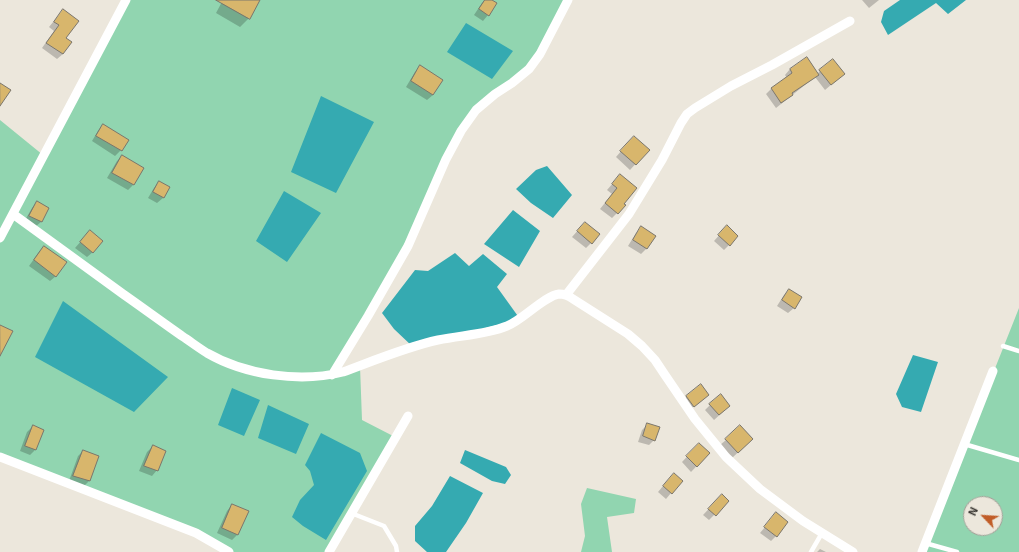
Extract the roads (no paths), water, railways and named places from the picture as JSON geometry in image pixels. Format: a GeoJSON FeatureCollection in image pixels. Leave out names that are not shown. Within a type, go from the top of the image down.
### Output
{"type":"FeatureCollection","features":[{"type":"Feature","properties":{"kind":"street"},"geometry":{"type":"LineString","coordinates":[[0,238],[126,0]]}},
{"type":"Feature","properties":{"kind":"street"},"geometry":{"type":"LineString","coordinates":[[332,375],[408,246],[446,159],[461,131],[476,110],[529,69],[540,54],[568,0]]}},
{"type":"Feature","properties":{"kind":"street"},"geometry":{"type":"LineString","coordinates":[[566,295],[629,214],[660,165],[687,114],[731,86],[772,65],[850,21]]}},
{"type":"Feature","properties":{"kind":"street"},"geometry":{"type":"LineString","coordinates":[[13,214],[207,353],[232,364],[269,374],[317,377],[332,375],[419,345],[509,326],[552,296],[560,294],[566,295],[628,334],[642,346],[655,360],[695,419],[726,457],[760,489],[803,521],[853,552]]}},
{"type":"Feature","properties":{"kind":"street"},"geometry":{"type":"LineString","coordinates":[[923,548],[993,371]]}},
{"type":"Feature","properties":{"kind":"street"},"geometry":{"type":"LineString","coordinates":[[329,552],[408,416]]}},
{"type":"Feature","properties":{"kind":"street"},"geometry":{"type":"LineString","coordinates":[[0,457],[196,533],[229,552]]}},
{"type":"Feature","properties":{"kind":"lane"},"geometry":{"type":"LineString","coordinates":[[1004,346],[1019,351]]}},
{"type":"Feature","properties":{"kind":"lane"},"geometry":{"type":"LineString","coordinates":[[964,444],[1019,460]]}},
{"type":"Feature","properties":{"kind":"lane"},"geometry":{"type":"LineString","coordinates":[[352,513],[384,526],[396,546],[397,552]]}},
{"type":"Feature","properties":{"kind":"lane"},"geometry":{"type":"LineString","coordinates":[[811,552],[822,532]]}},
{"type":"Feature","properties":{"kind":"lane"},"geometry":{"type":"LineString","coordinates":[[923,548],[957,552]]}},
{"type":"Feature","properties":{"kind":"water"},"geometry":{"type":"Polygon","coordinates":[[[900,0],[966,0],[948,14],[936,3],[888,35],[881,22],[884,11],[900,0]]]}},
{"type":"Feature","properties":{"kind":"water"},"geometry":{"type":"Polygon","coordinates":[[[466,23],[513,51],[492,79],[447,52],[466,23]]]}},
{"type":"Feature","properties":{"kind":"water"},"geometry":{"type":"Polygon","coordinates":[[[321,96],[374,122],[336,193],[291,172],[321,96]]]}},
{"type":"Feature","properties":{"kind":"water"},"geometry":{"type":"Polygon","coordinates":[[[547,166],[572,195],[553,218],[531,203],[516,189],[536,170],[547,166]]]}},
{"type":"Feature","properties":{"kind":"water"},"geometry":{"type":"Polygon","coordinates":[[[284,191],[321,213],[287,262],[256,241],[284,191]]]}},
{"type":"Feature","properties":{"kind":"water"},"geometry":{"type":"Polygon","coordinates":[[[513,210],[540,231],[519,267],[484,244],[513,210]]]}},
{"type":"Feature","properties":{"kind":"water"},"geometry":{"type":"Polygon","coordinates":[[[455,253],[469,266],[483,254],[507,274],[497,287],[520,319],[413,347],[394,329],[382,313],[415,270],[428,271],[455,253]]]}},
{"type":"Feature","properties":{"kind":"water"},"geometry":{"type":"Polygon","coordinates":[[[63,301],[168,377],[134,412],[35,357],[63,301]]]}},
{"type":"Feature","properties":{"kind":"water"},"geometry":{"type":"Polygon","coordinates":[[[913,355],[938,362],[921,412],[902,407],[896,394],[913,355]]]}},
{"type":"Feature","properties":{"kind":"water"},"geometry":{"type":"Polygon","coordinates":[[[232,388],[260,400],[244,436],[218,425],[232,388]]]}},
{"type":"Feature","properties":{"kind":"water"},"geometry":{"type":"Polygon","coordinates":[[[268,405],[309,424],[296,454],[258,438],[268,405]]]}},
{"type":"Feature","properties":{"kind":"water"},"geometry":{"type":"Polygon","coordinates":[[[321,433],[360,453],[367,471],[326,540],[303,526],[292,517],[300,500],[314,485],[310,471],[305,465],[321,433]]]}},
{"type":"Feature","properties":{"kind":"water"},"geometry":{"type":"Polygon","coordinates":[[[465,450],[506,467],[511,475],[505,484],[492,481],[460,463],[465,450]]]}},
{"type":"Feature","properties":{"kind":"water"},"geometry":{"type":"Polygon","coordinates":[[[450,476],[483,493],[466,523],[446,552],[427,552],[415,541],[415,526],[432,506],[450,476]]]}}]}
